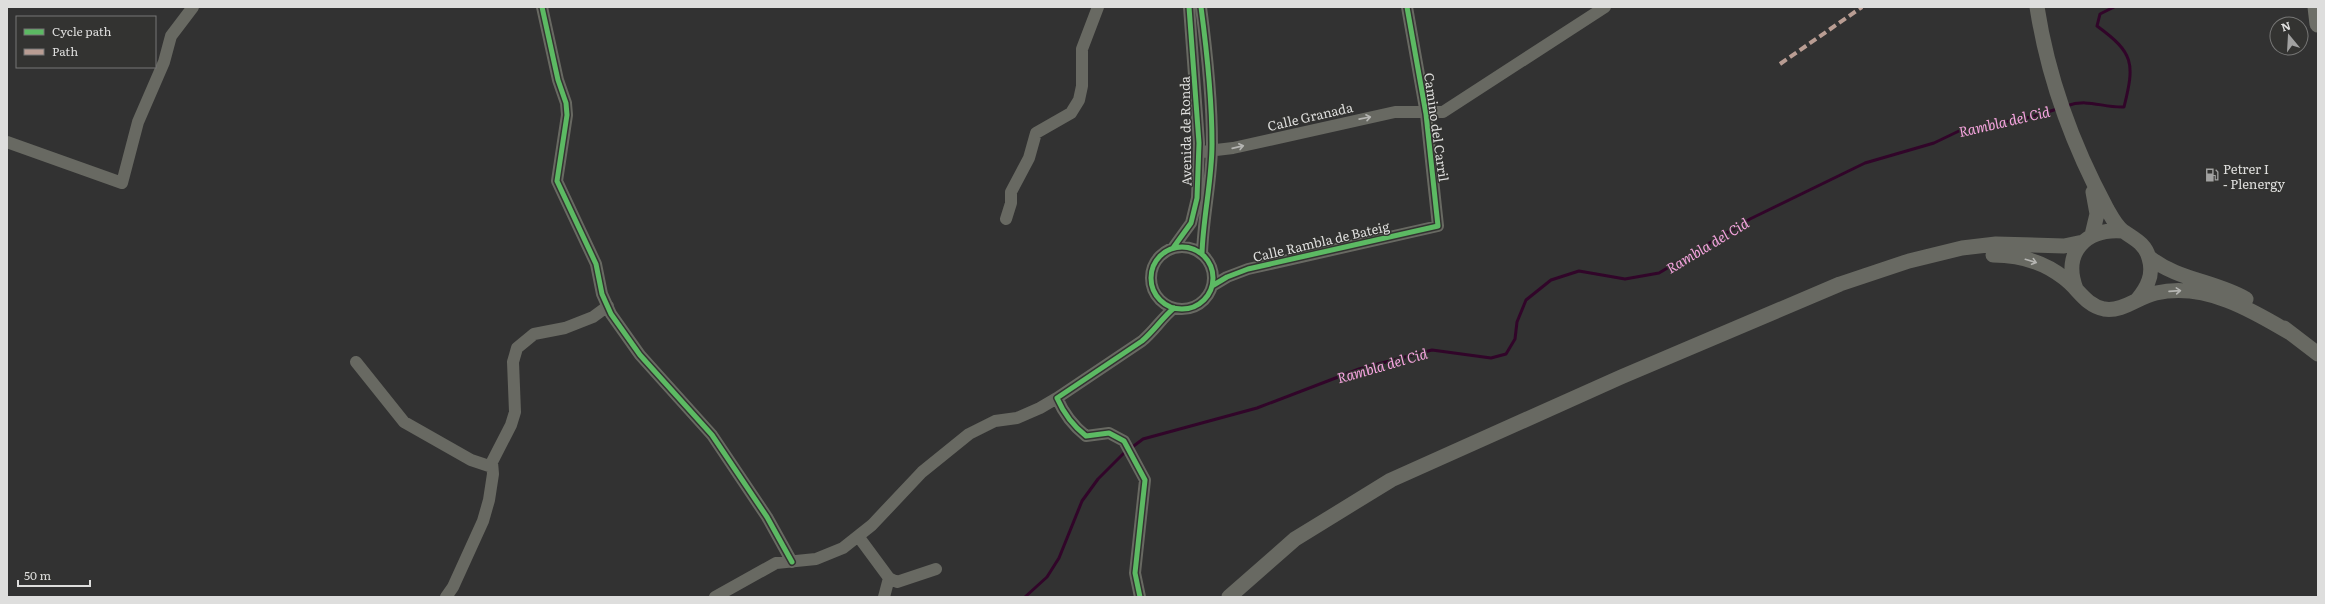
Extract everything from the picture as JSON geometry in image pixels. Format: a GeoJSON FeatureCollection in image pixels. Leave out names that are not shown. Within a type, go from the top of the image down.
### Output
{"type":"FeatureCollection","features":[{"type":"Feature","properties":{"kind":"highway"},"geometry":{"type":"LineString","coordinates":[[2316,7],[2318,24]]}},
{"type":"Feature","properties":{"kind":"main road"},"geometry":{"type":"LineString","coordinates":[[2037,7],[2042,40],[2051,77],[2079,153],[2107,210],[2123,231],[2138,240],[2149,257],[2172,273],[2212,283],[2245,298],[2318,354]]}},
{"type":"Feature","properties":{"kind":"main road"},"geometry":{"type":"LineString","coordinates":[[2077,290],[2072,278],[2072,265],[2075,252],[2087,238],[2097,214],[2090,175]]}},
{"type":"Feature","properties":{"kind":"main road"},"geometry":{"type":"LineString","coordinates":[[1229,597],[1296,539],[1391,480],[1621,377],[1840,284],[1909,261],[1962,248],[1996,244],[2064,246],[2110,230],[2123,231]]}},
{"type":"Feature","properties":{"kind":"main road"},"geometry":{"type":"LineString","coordinates":[[1909,261],[1982,255],[2012,255],[2039,263],[2064,278],[2084,299],[2105,309],[2128,306],[2137,300],[2156,293],[2184,291],[2211,295],[2242,306],[2292,334]]}},
{"type":"Feature","properties":{"kind":"main road"},"geometry":{"type":"LineString","coordinates":[[2137,300],[2145,291],[2150,280],[2151,268],[2149,257]]}},
{"type":"Feature","properties":{"kind":"street"},"geometry":{"type":"LineString","coordinates":[[7,142],[122,183],[138,122],[164,62],[171,36],[193,7]]}},
{"type":"Feature","properties":{"kind":"street"},"geometry":{"type":"LineString","coordinates":[[542,7],[558,80],[566,103],[567,115],[557,181],[596,264],[602,294],[608,306],[640,355],[712,434],[767,517],[792,562]]}},
{"type":"Feature","properties":{"kind":"street"},"geometry":{"type":"LineString","coordinates":[[1006,219],[1011,203],[1011,192],[1029,158],[1036,133],[1071,113],[1078,100],[1082,86],[1082,49],[1098,7]]}},
{"type":"Feature","properties":{"kind":"street","name":"Avenida de Ronda"},"geometry":{"type":"LineString","coordinates":[[1173,248],[1190,223],[1197,198],[1199,152],[1189,7]]}},
{"type":"Feature","properties":{"kind":"street","name":"Avenida de Ronda"},"geometry":{"type":"LineString","coordinates":[[1201,7],[1208,57],[1212,151],[1208,199],[1202,228],[1202,254]]}},
{"type":"Feature","properties":{"kind":"street","name":"Camino del Carril"},"geometry":{"type":"LineString","coordinates":[[1407,7],[1426,114],[1438,226]]}},
{"type":"Feature","properties":{"kind":"street","name":"Calle Granada"},"geometry":{"type":"LineString","coordinates":[[1199,152],[1233,148],[1395,112],[1426,114],[1443,112],[1605,7]]}},
{"type":"Feature","properties":{"kind":"street","name":"Calle Rambla de Bateig"},"geometry":{"type":"LineString","coordinates":[[1212,286],[1227,277],[1248,269],[1438,226]]}},
{"type":"Feature","properties":{"kind":"street"},"geometry":{"type":"LineString","coordinates":[[1188,247],[1202,254],[1210,264],[1213,275],[1212,286],[1201,302],[1183,309],[1174,308],[1162,302],[1154,292],[1151,279],[1153,265],[1161,255],[1173,248],[1188,247]]}},
{"type":"Feature","properties":{"kind":"street","name":"Calle Rambla de Bateig"},"geometry":{"type":"LineString","coordinates":[[1210,264],[1222,269],[1248,269]]}},
{"type":"Feature","properties":{"kind":"street"},"geometry":{"type":"LineString","coordinates":[[1161,319],[1162,302]]}},
{"type":"Feature","properties":{"kind":"street"},"geometry":{"type":"LineString","coordinates":[[446,597],[453,587],[483,521],[489,500],[492,462],[512,425],[515,412],[512,362],[517,348],[534,334],[565,328],[593,316],[608,306]]}},
{"type":"Feature","properties":{"kind":"street"},"geometry":{"type":"LineString","coordinates":[[715,597],[776,563],[816,558],[844,548],[872,525],[922,472],[969,434],[994,421],[1017,418],[1040,408],[1142,341],[1154,331],[1161,319],[1174,308]]}},
{"type":"Feature","properties":{"kind":"street"},"geometry":{"type":"LineString","coordinates":[[356,362],[404,422],[471,460],[492,467]]}},
{"type":"Feature","properties":{"kind":"street"},"geometry":{"type":"LineString","coordinates":[[1056,398],[1064,414],[1074,426],[1086,436],[1109,433],[1124,441],[1145,480],[1135,573],[1140,597]]}},
{"type":"Feature","properties":{"kind":"street"},"geometry":{"type":"LineString","coordinates":[[858,536],[889,578],[897,582],[936,569]]}},
{"type":"Feature","properties":{"kind":"street"},"geometry":{"type":"LineString","coordinates":[[884,597],[889,578]]}},
{"type":"Feature","properties":{"kind":"waterway","name":"Rambla del Cid"},"geometry":{"type":"LineString","coordinates":[[2066,106],[2089,103],[2124,107],[2130,80],[2128,60],[2125,52],[2118,44],[2097,26],[2100,14],[2114,7]]}},
{"type":"Feature","properties":{"kind":"waterway","name":"Rambla del Cid"},"geometry":{"type":"LineString","coordinates":[[1131,448],[1143,439],[1257,408],[1359,369],[1432,350],[1491,358],[1506,354],[1515,339],[1517,322],[1526,300],[1551,280],[1579,271],[1625,279],[1659,273],[1750,219],[1865,163],[1934,143],[1959,131],[2035,116],[2057,109]]}},
{"type":"Feature","properties":{"kind":"waterway","name":"Rambla del Cid"},"geometry":{"type":"LineString","coordinates":[[1025,597],[1047,577],[1059,558],[1082,501],[1098,479],[1126,451]]}},
{"type":"Feature","properties":{"kind":"marked path"},"geometry":{"type":"LineString","coordinates":[[1780,64],[1862,7]]}},
{"type":"Feature","properties":{"kind":"cycle path"},"geometry":{"type":"LineString","coordinates":[[542,7],[558,80],[566,103],[567,115],[557,181],[596,264],[602,294],[611,314],[640,355],[712,435],[767,517],[792,562]]}},
{"type":"Feature","properties":{"kind":"cycle path"},"geometry":{"type":"LineString","coordinates":[[1173,248],[1191,223],[1197,198],[1199,143],[1189,7]]}},
{"type":"Feature","properties":{"kind":"cycle path"},"geometry":{"type":"LineString","coordinates":[[1201,7],[1209,75],[1212,144],[1211,172],[1202,254]]}},
{"type":"Feature","properties":{"kind":"cycle path"},"geometry":{"type":"LineString","coordinates":[[1212,286],[1227,277],[1248,269],[1438,226],[1426,114],[1407,7]]}},
{"type":"Feature","properties":{"kind":"cycle path"},"geometry":{"type":"LineString","coordinates":[[1182,247],[1194,250],[1204,256],[1210,266],[1213,278],[1210,290],[1204,300],[1194,306],[1182,309],[1170,306],[1160,300],[1154,290],[1151,278],[1154,266],[1160,256],[1170,250],[1182,247]]}},
{"type":"Feature","properties":{"kind":"cycle path"},"geometry":{"type":"LineString","coordinates":[[1140,597],[1135,573],[1145,480],[1124,441],[1109,433],[1086,436],[1069,419],[1057,398],[1142,341],[1174,308]]}},
{"type":"Feature","properties":{"kind":"place","name":"Petrer I - Plenergy"},"geometry":{"type":"Point","coordinates":[2212,175]}}]}
